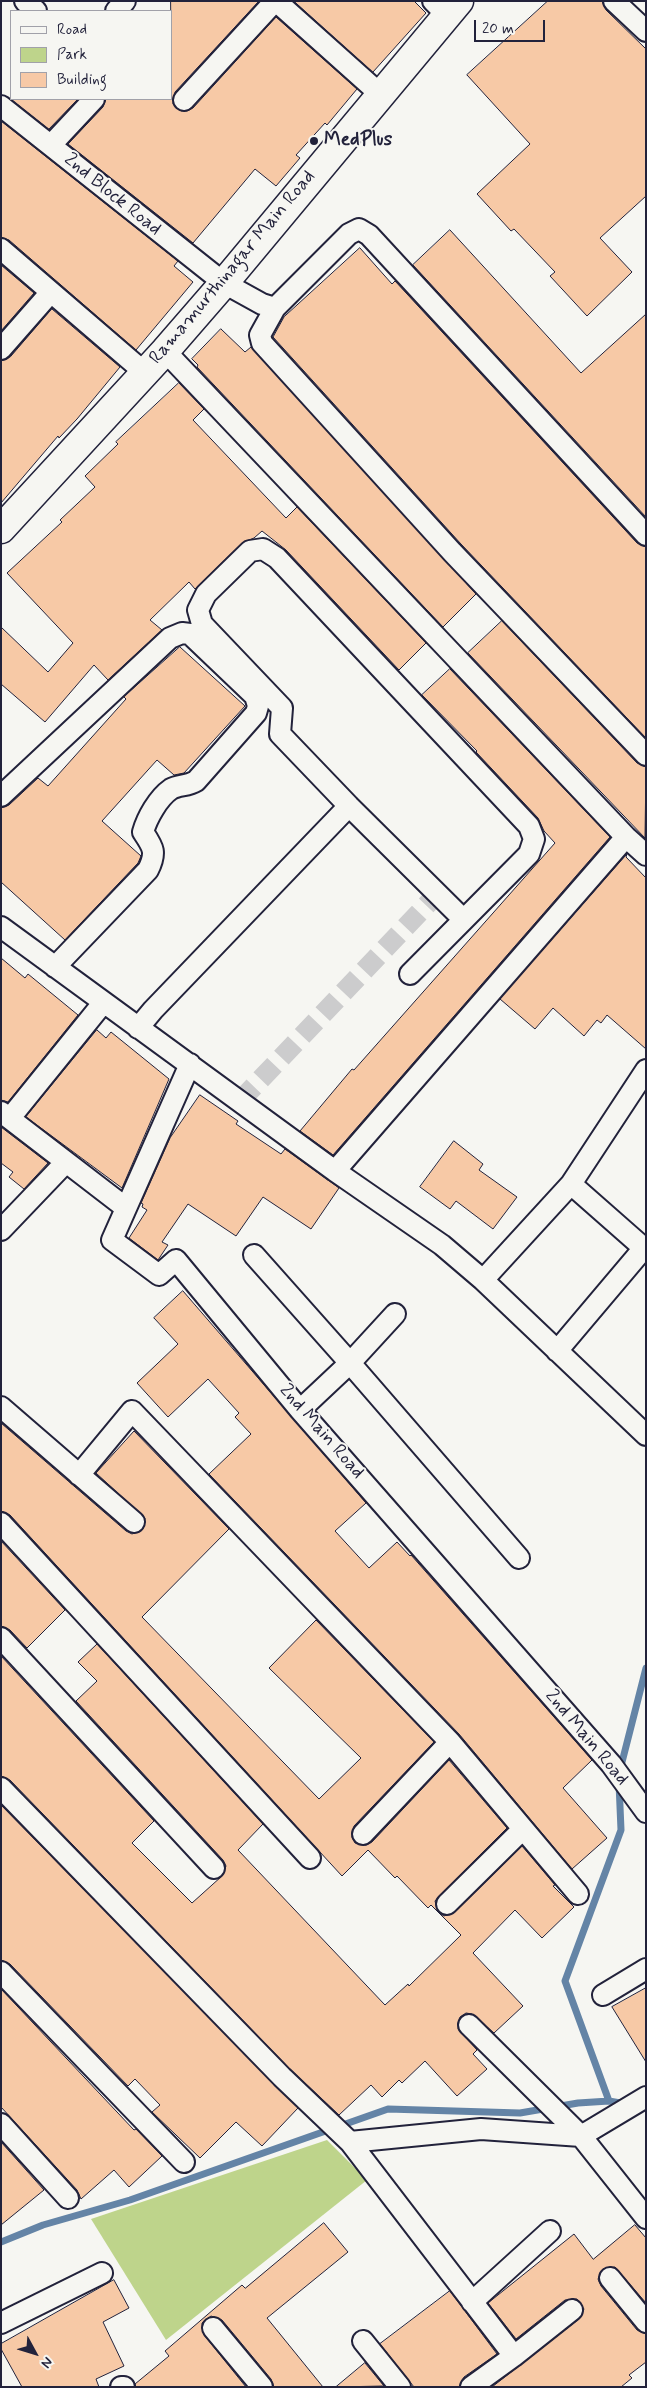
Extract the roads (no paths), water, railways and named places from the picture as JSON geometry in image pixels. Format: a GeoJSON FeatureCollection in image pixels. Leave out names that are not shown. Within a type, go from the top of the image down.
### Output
{"type":"FeatureCollection","features":[{"type":"Feature","properties":{"kind":"main road","name":"Ramamurthinagar Main Road"},"geometry":{"type":"LineString","coordinates":[[1,529],[224,283],[380,94],[446,6]]}},
{"type":"Feature","properties":{"kind":"street"},"geometry":{"type":"LineString","coordinates":[[25,1],[35,10]]}},
{"type":"Feature","properties":{"kind":"street"},"geometry":{"type":"LineString","coordinates":[[184,100],[276,1],[380,94]]}},
{"type":"Feature","properties":{"kind":"street"},"geometry":{"type":"LineString","coordinates":[[614,1],[646,32]]}},
{"type":"Feature","properties":{"kind":"street"},"geometry":{"type":"LineString","coordinates":[[50,145],[93,100]]}},
{"type":"Feature","properties":{"kind":"street","name":"2nd Block Road"},"geometry":{"type":"LineString","coordinates":[[1,106],[224,283],[262,304],[276,308]]}},
{"type":"Feature","properties":{"kind":"street"},"geometry":{"type":"LineString","coordinates":[[646,535],[369,235],[359,229],[349,234],[276,308],[260,336],[262,343],[452,552],[646,755]]}},
{"type":"Feature","properties":{"kind":"street"},"geometry":{"type":"LineString","coordinates":[[1,249],[144,372]]}},
{"type":"Feature","properties":{"kind":"street"},"geometry":{"type":"LineString","coordinates":[[1,348],[51,292]]}},
{"type":"Feature","properties":{"kind":"street"},"geometry":{"type":"LineString","coordinates":[[164,351],[626,837],[646,854]]}},
{"type":"Feature","properties":{"kind":"street"},"geometry":{"type":"LineString","coordinates":[[410,974],[529,854],[534,839],[528,826],[277,558],[263,549],[250,551],[206,594],[198,610],[202,624],[282,708],[280,734],[349,806],[463,919]]}},
{"type":"Feature","properties":{"kind":"street"},"geometry":{"type":"LineString","coordinates":[[1,796],[170,638],[182,633],[190,634],[255,696],[258,706],[256,713],[196,781],[187,786],[170,790],[147,818],[143,832],[152,846],[154,858],[148,870],[55,967]]}},
{"type":"Feature","properties":{"kind":"street"},"geometry":{"type":"LineString","coordinates":[[138,1028],[153,1010],[349,806]]}},
{"type":"Feature","properties":{"kind":"street"},"geometry":{"type":"LineString","coordinates":[[335,1171],[626,837]]}},
{"type":"Feature","properties":{"kind":"street"},"geometry":{"type":"LineString","coordinates":[[1,927],[335,1171],[442,1245],[483,1280],[646,1435]]}},
{"type":"Feature","properties":{"kind":"street"},"geometry":{"type":"LineString","coordinates":[[104,1003],[6,1115],[126,1208],[190,1064]]}},
{"type":"Feature","properties":{"kind":"street"},"geometry":{"type":"LineString","coordinates":[[483,1280],[571,1184],[646,1070]]}},
{"type":"Feature","properties":{"kind":"street"},"geometry":{"type":"LineString","coordinates":[[1,1230],[66,1162]]}},
{"type":"Feature","properties":{"kind":"street"},"geometry":{"type":"LineString","coordinates":[[557,1351],[645,1249],[571,1184]]}},
{"type":"Feature","properties":{"kind":"street","name":"2nd Main Road"},"geometry":{"type":"LineString","coordinates":[[126,1208],[112,1240],[158,1275],[176,1260],[300,1410],[611,1764],[646,1812]]}},
{"type":"Feature","properties":{"kind":"street"},"geometry":{"type":"LineString","coordinates":[[254,1255],[519,1558]]}},
{"type":"Feature","properties":{"kind":"street"},"geometry":{"type":"LineString","coordinates":[[300,1410],[350,1363],[395,1314]]}},
{"type":"Feature","properties":{"kind":"street"},"geometry":{"type":"LineString","coordinates":[[1,1407],[134,1522]]}},
{"type":"Feature","properties":{"kind":"street"},"geometry":{"type":"LineString","coordinates":[[79,1475],[132,1411],[450,1742],[578,1894]]}},
{"type":"Feature","properties":{"kind":"street"},"geometry":{"type":"LineString","coordinates":[[1,1522],[310,1858]]}},
{"type":"Feature","properties":{"kind":"street"},"geometry":{"type":"LineString","coordinates":[[1,1638],[214,1868]]}},
{"type":"Feature","properties":{"kind":"street"},"geometry":{"type":"LineString","coordinates":[[363,1834],[450,1742]]}},
{"type":"Feature","properties":{"kind":"street"},"geometry":{"type":"LineString","coordinates":[[1,1788],[282,2078],[340,2132],[514,2356]]}},
{"type":"Feature","properties":{"kind":"street"},"geometry":{"type":"LineString","coordinates":[[447,1904],[523,1829]]}},
{"type":"Feature","properties":{"kind":"street"},"geometry":{"type":"LineString","coordinates":[[603,1995],[646,1968]]}},
{"type":"Feature","properties":{"kind":"street"},"geometry":{"type":"LineString","coordinates":[[1,1972],[184,2162]]}},
{"type":"Feature","properties":{"kind":"street"},"geometry":{"type":"LineString","coordinates":[[469,2025],[581,2136],[646,2218]]}},
{"type":"Feature","properties":{"kind":"street"},"geometry":{"type":"LineString","coordinates":[[340,2132],[481,2129],[581,2136],[646,2097]]}},
{"type":"Feature","properties":{"kind":"street"},"geometry":{"type":"LineString","coordinates":[[1,2124],[68,2198]]}},
{"type":"Feature","properties":{"kind":"street"},"geometry":{"type":"LineString","coordinates":[[472,2302],[550,2231]]}},
{"type":"Feature","properties":{"kind":"street"},"geometry":{"type":"LineString","coordinates":[[1,2323],[102,2273]]}},
{"type":"Feature","properties":{"kind":"street"},"geometry":{"type":"LineString","coordinates":[[610,2278],[646,2322]]}},
{"type":"Feature","properties":{"kind":"street"},"geometry":{"type":"LineString","coordinates":[[471,2387],[572,2310]]}},
{"type":"Feature","properties":{"kind":"street"},"geometry":{"type":"LineString","coordinates":[[213,2328],[262,2387]]}},
{"type":"Feature","properties":{"kind":"street"},"geometry":{"type":"LineString","coordinates":[[363,2341],[400,2387]]}},
{"type":"Feature","properties":{"kind":"waterway"},"geometry":{"type":"LineString","coordinates":[[620,1770],[646,1668]]}},
{"type":"Feature","properties":{"kind":"waterway"},"geometry":{"type":"LineString","coordinates":[[609,2101],[565,1981],[621,1830],[619,1783]]}},
{"type":"Feature","properties":{"kind":"waterway"},"geometry":{"type":"LineString","coordinates":[[1,2242],[43,2225],[130,2200],[388,2109],[520,2113],[578,2103],[609,2101],[626,2104]]}},
{"type":"Feature","properties":{"kind":"tunnel"},"geometry":{"type":"LineString","coordinates":[[240,1101],[437,894]]}},
{"type":"Feature","properties":{"kind":"place","name":"MedPlus"},"geometry":{"type":"Point","coordinates":[314,141]}}]}
